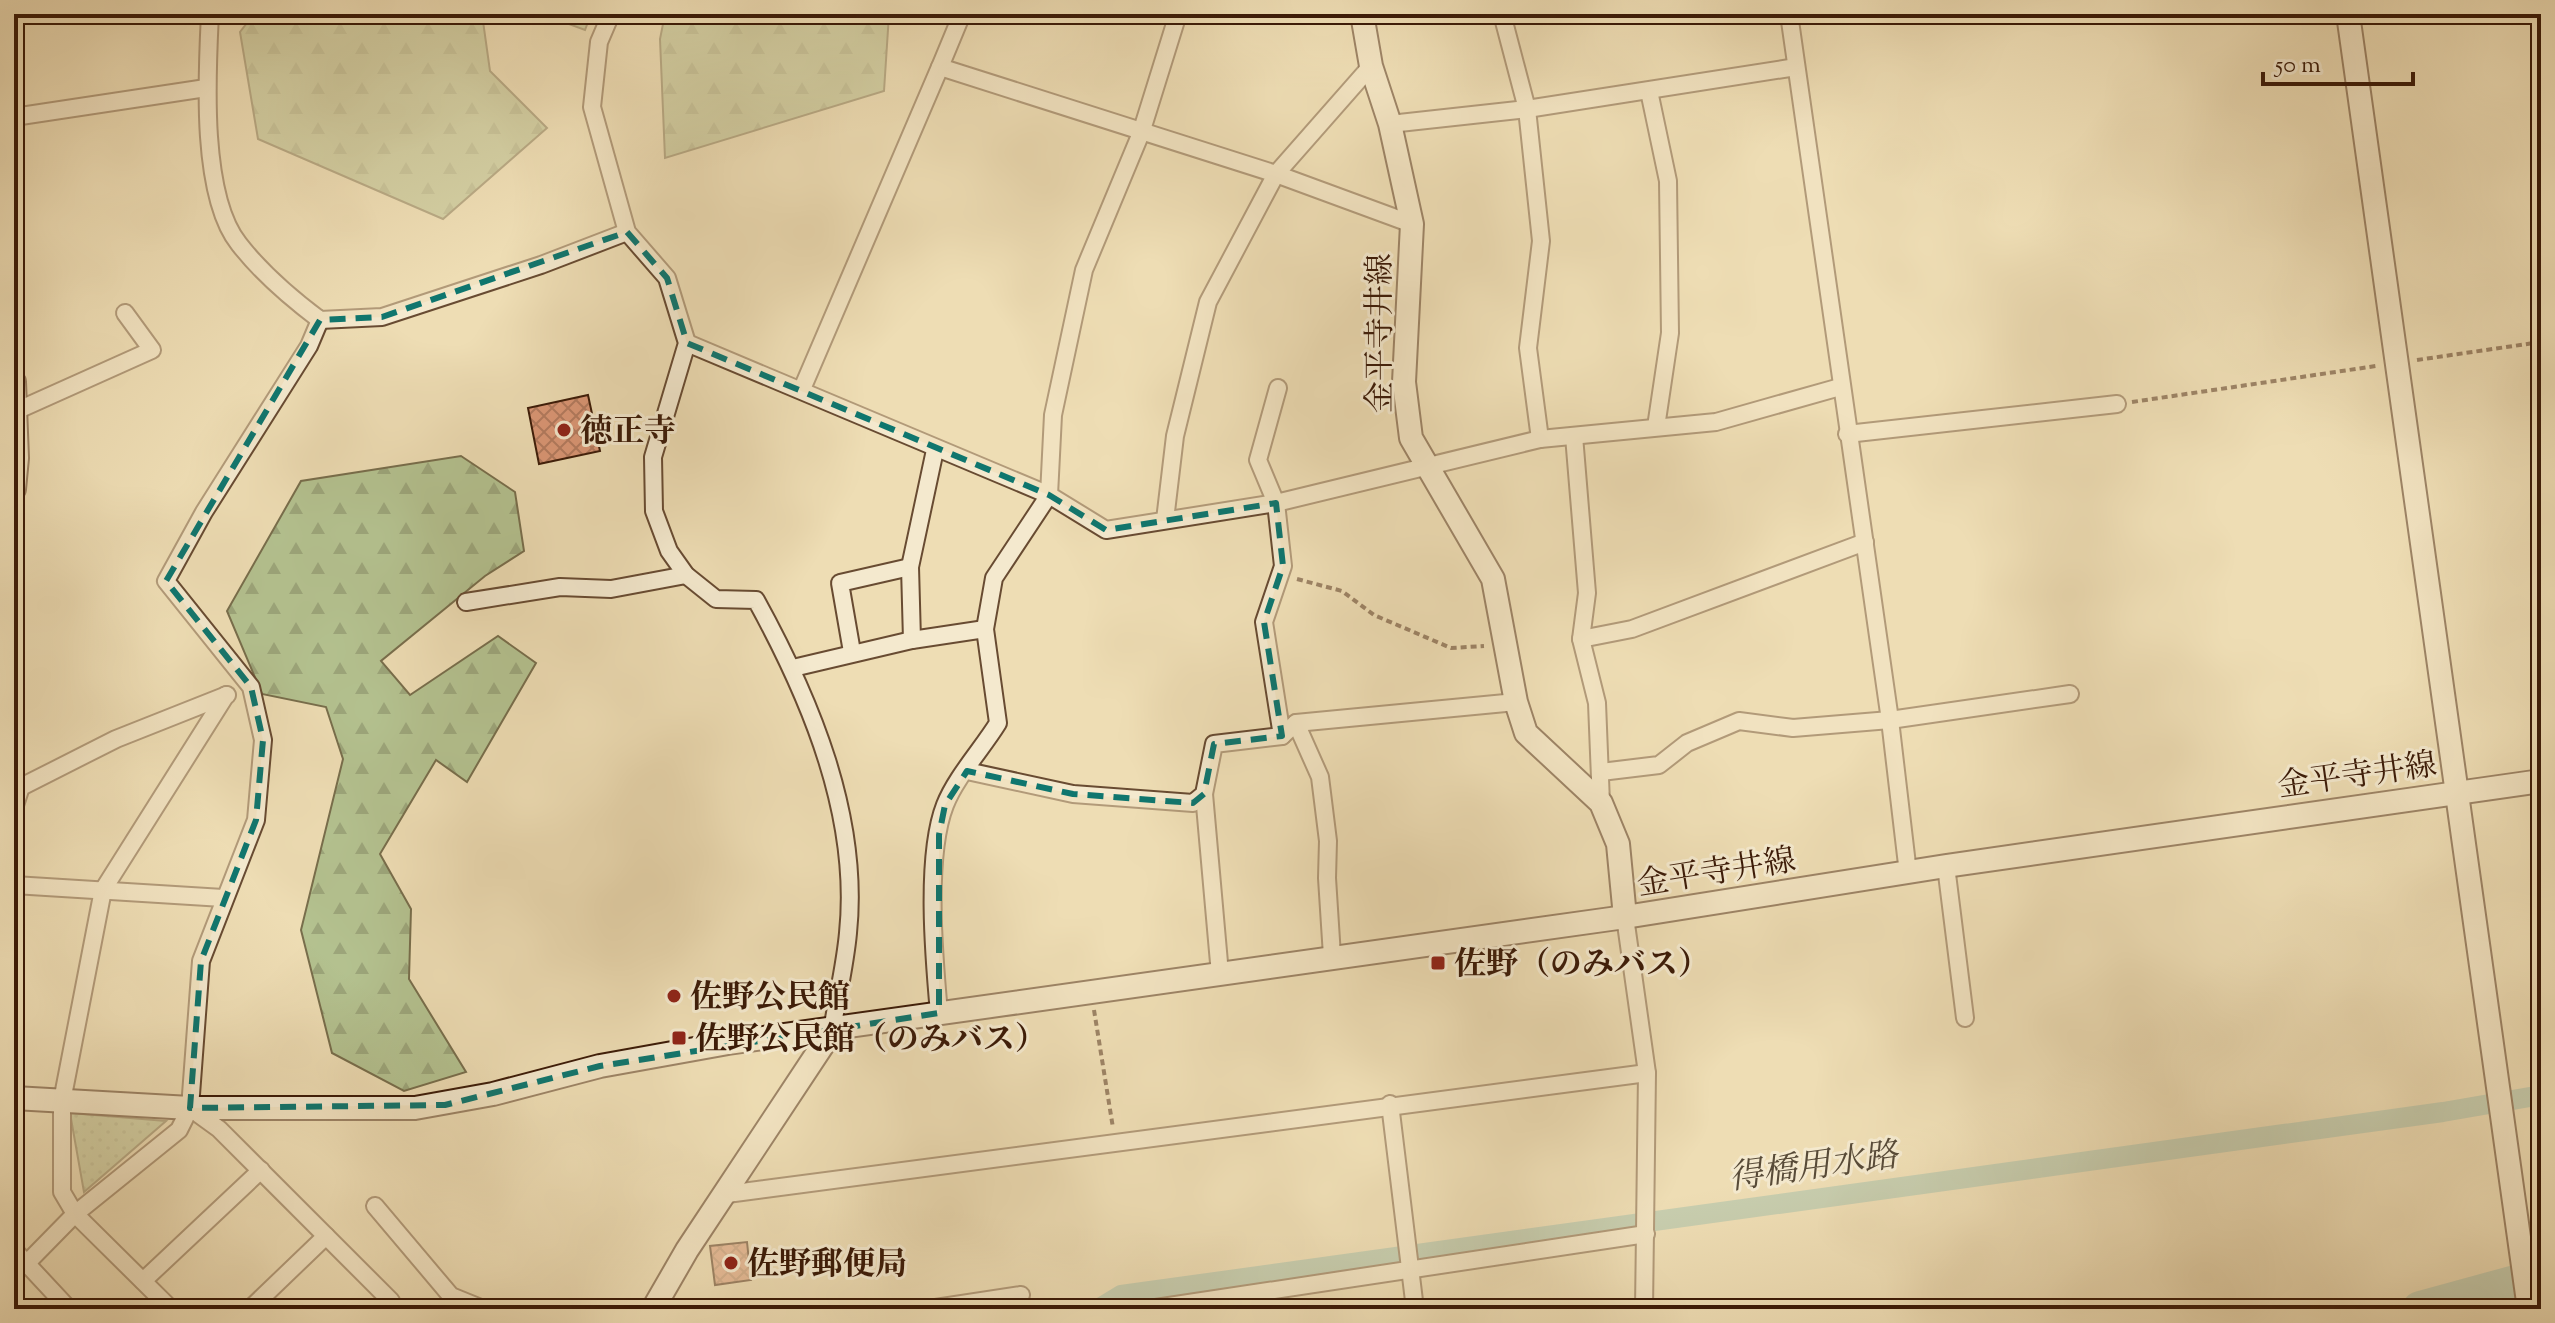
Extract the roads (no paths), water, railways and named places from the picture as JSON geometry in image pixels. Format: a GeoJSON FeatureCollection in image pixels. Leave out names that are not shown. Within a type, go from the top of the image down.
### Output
{"type":"FeatureCollection","features":[{"type":"Feature","properties":{"kind":"street"},"geometry":{"type":"LineString","coordinates":[[210,14],[206,88],[208,126],[221,205],[237,242],[320,320],[382,317],[541,265],[627,232]]}},
{"type":"Feature","properties":{"kind":"street"},"geometry":{"type":"LineString","coordinates":[[611,14],[599,42],[592,107],[627,232],[667,278],[687,343],[653,457],[654,511],[669,551],[686,575],[716,599],[756,600],[793,668],[829,768],[847,842],[848,932],[832,1031],[727,1194],[687,1250],[653,1309]]}},
{"type":"Feature","properties":{"kind":"street"},"geometry":{"type":"LineString","coordinates":[[802,389],[962,14]]}},
{"type":"Feature","properties":{"kind":"street"},"geometry":{"type":"LineString","coordinates":[[939,1013],[934,962],[939,835],[945,805],[998,723],[985,629],[994,578],[1049,495],[1053,415],[1084,270],[1141,133],[1178,14]]}},
{"type":"Feature","properties":{"kind":"street","name":"金平寺井線"},"geometry":{"type":"LineString","coordinates":[[1362,14],[1371,66],[1390,124],[1412,224],[1404,382],[1411,438],[1493,579],[1504,646],[1526,733],[1601,803],[1618,844],[1625,917],[1946,866],[2541,781]]}},
{"type":"Feature","properties":{"kind":"street"},"geometry":{"type":"LineString","coordinates":[[1502,14],[1527,109],[1541,241],[1528,348],[1540,439]]}},
{"type":"Feature","properties":{"kind":"street"},"geometry":{"type":"LineString","coordinates":[[1789,14],[1890,720],[1908,873]]}},
{"type":"Feature","properties":{"kind":"street"},"geometry":{"type":"LineString","coordinates":[[2348,14],[2528,1299]]}},
{"type":"Feature","properties":{"kind":"street"},"geometry":{"type":"LineString","coordinates":[[1165,520],[1175,436],[1208,302],[1276,174],[1371,66]]}},
{"type":"Feature","properties":{"kind":"street"},"geometry":{"type":"LineString","coordinates":[[940,67],[1276,174],[1412,224]]}},
{"type":"Feature","properties":{"kind":"street"},"geometry":{"type":"LineString","coordinates":[[1390,124],[1527,109],[1796,67]]}},
{"type":"Feature","properties":{"kind":"street"},"geometry":{"type":"LineString","coordinates":[[14,117],[206,88]]}},
{"type":"Feature","properties":{"kind":"street"},"geometry":{"type":"LineString","coordinates":[[1649,91],[1668,196],[1670,333],[1656,427]]}},
{"type":"Feature","properties":{"kind":"street"},"geometry":{"type":"LineString","coordinates":[[16,411],[152,350],[125,313]]}},
{"type":"Feature","properties":{"kind":"street"},"geometry":{"type":"LineString","coordinates":[[26,1264],[75,1214],[179,1130],[190,1108],[201,961],[256,820],[263,740],[251,687],[166,581],[204,512],[309,346],[320,320]]}},
{"type":"Feature","properties":{"kind":"street"},"geometry":{"type":"LineString","coordinates":[[687,343],[802,389],[935,450],[1049,495],[1106,530],[1276,503],[1540,439],[1716,422],[1840,387]]}},
{"type":"Feature","properties":{"kind":"street"},"geometry":{"type":"LineString","coordinates":[[14,382],[14,489]]}},
{"type":"Feature","properties":{"kind":"street"},"geometry":{"type":"LineString","coordinates":[[1278,388],[1258,460],[1276,503],[1283,566],[1264,622],[1282,736]]}},
{"type":"Feature","properties":{"kind":"street"},"geometry":{"type":"LineString","coordinates":[[1847,434],[2117,404]]}},
{"type":"Feature","properties":{"kind":"street"},"geometry":{"type":"LineString","coordinates":[[1574,436],[1587,593],[1581,639],[1597,703],[1601,803]]}},
{"type":"Feature","properties":{"kind":"street"},"geometry":{"type":"LineString","coordinates":[[912,640],[910,567],[935,450]]}},
{"type":"Feature","properties":{"kind":"street"},"geometry":{"type":"LineString","coordinates":[[1581,639],[1632,629],[1865,542]]}},
{"type":"Feature","properties":{"kind":"street"},"geometry":{"type":"LineString","coordinates":[[852,652],[840,583],[910,567]]}},
{"type":"Feature","properties":{"kind":"street"},"geometry":{"type":"LineString","coordinates":[[466,602],[560,587],[611,589],[686,575]]}},
{"type":"Feature","properties":{"kind":"street"},"geometry":{"type":"LineString","coordinates":[[793,668],[852,652],[985,629]]}},
{"type":"Feature","properties":{"kind":"street"},"geometry":{"type":"LineString","coordinates":[[14,808],[17,786],[116,739],[251,687]]}},
{"type":"Feature","properties":{"kind":"street"},"geometry":{"type":"LineString","coordinates":[[1601,772],[1659,765],[1687,743],[1739,721],[1793,728],[1890,720],[2070,694]]}},
{"type":"Feature","properties":{"kind":"street"},"geometry":{"type":"LineString","coordinates":[[171,1309],[75,1214],[62,1192],[62,1101],[103,890],[226,695]]}},
{"type":"Feature","properties":{"kind":"street"},"geometry":{"type":"LineString","coordinates":[[1220,974],[1204,794],[1214,744],[1282,736],[1296,723],[1516,702]]}},
{"type":"Feature","properties":{"kind":"street"},"geometry":{"type":"LineString","coordinates":[[1296,723],[1320,777],[1328,841],[1332,956]]}},
{"type":"Feature","properties":{"kind":"street"},"geometry":{"type":"LineString","coordinates":[[967,771],[1073,794],[1193,803],[1204,794]]}},
{"type":"Feature","properties":{"kind":"street"},"geometry":{"type":"LineString","coordinates":[[1946,866],[1965,1018]]}},
{"type":"Feature","properties":{"kind":"street"},"geometry":{"type":"LineString","coordinates":[[14,885],[223,898]]}},
{"type":"Feature","properties":{"kind":"street"},"geometry":{"type":"LineString","coordinates":[[14,1098],[190,1108],[237,1105],[376,1109],[445,1105],[600,1066],[728,1043],[832,1031],[1332,956],[1625,917],[1647,1073],[1644,1309]]}},
{"type":"Feature","properties":{"kind":"street"},"geometry":{"type":"LineString","coordinates":[[727,1194],[1115,1145],[1390,1104],[1647,1073]]}},
{"type":"Feature","properties":{"kind":"street"},"geometry":{"type":"LineString","coordinates":[[1390,1104],[1415,1309]]}},
{"type":"Feature","properties":{"kind":"street"},"geometry":{"type":"LineString","coordinates":[[190,1108],[261,1170],[391,1301],[384,1309]]}},
{"type":"Feature","properties":{"kind":"street"},"geometry":{"type":"LineString","coordinates":[[143,1281],[261,1170]]}},
{"type":"Feature","properties":{"kind":"street"},"geometry":{"type":"LineString","coordinates":[[375,1206],[451,1296],[483,1309]]}},
{"type":"Feature","properties":{"kind":"street"},"geometry":{"type":"LineString","coordinates":[[1149,1309],[1409,1260],[1645,1225]]}},
{"type":"Feature","properties":{"kind":"street"},"geometry":{"type":"LineString","coordinates":[[250,1309],[326,1236]]}},
{"type":"Feature","properties":{"kind":"street"},"geometry":{"type":"LineString","coordinates":[[14,1250],[69,1309]]}},
{"type":"Feature","properties":{"kind":"street"},"geometry":{"type":"LineString","coordinates":[[929,1309],[1021,1295]]}},
{"type":"Feature","properties":{"kind":"waterway","name":"得橋用水路"},"geometry":{"type":"LineString","coordinates":[[1098,1309],[1121,1295],[2443,1112],[2541,1095]]}},
{"type":"Feature","properties":{"kind":"waterway"},"geometry":{"type":"LineString","coordinates":[[2420,1309],[2541,1276]]}},
{"type":"Feature","properties":{"kind":"place","name":"徳正寺"},"geometry":{"type":"Point","coordinates":[564,430]}},
{"type":"Feature","properties":{"kind":"place","name":"佐野（のみバス）"},"geometry":{"type":"Point","coordinates":[1438,963]}},
{"type":"Feature","properties":{"kind":"place","name":"佐野公民館"},"geometry":{"type":"Point","coordinates":[674,996]}},
{"type":"Feature","properties":{"kind":"place","name":"佐野公民館（のみバス）"},"geometry":{"type":"Point","coordinates":[679,1038]}},
{"type":"Feature","properties":{"kind":"place","name":"佐野郵便局"},"geometry":{"type":"Point","coordinates":[731,1263]}}]}
